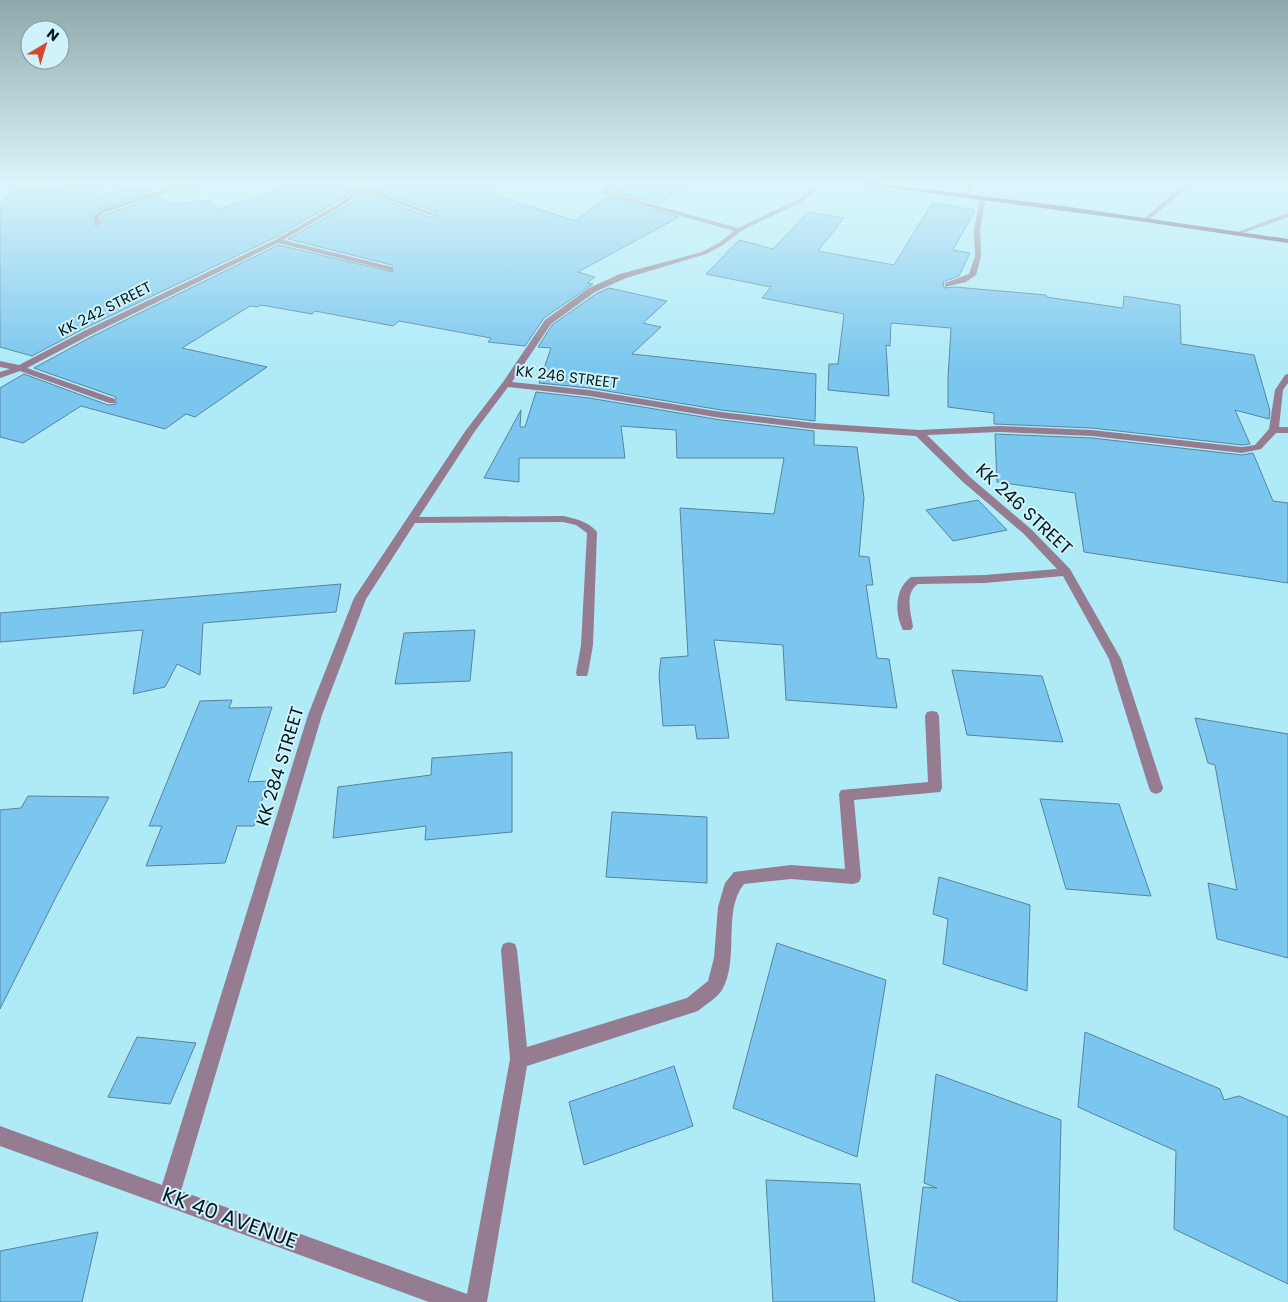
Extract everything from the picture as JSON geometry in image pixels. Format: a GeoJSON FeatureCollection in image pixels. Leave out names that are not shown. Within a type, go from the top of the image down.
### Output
{"type":"FeatureCollection","features":[{"type":"Feature","properties":{"kind":"street","name":"KK 242 STREET"},"geometry":{"type":"LineString","coordinates":[[0,375],[20,368],[87,332],[273,243]]}},
{"type":"Feature","properties":{"kind":"street"},"geometry":{"type":"LineString","coordinates":[[284,243],[389,269]]}},
{"type":"Feature","properties":{"kind":"street","name":"KK 246 STREET"},"geometry":{"type":"LineString","coordinates":[[722,243],[704,253],[623,276],[592,290],[548,322],[506,384],[588,393],[721,415],[814,426],[919,433],[999,429],[1083,433],[1242,450],[1258,447],[1274,430]]}},
{"type":"Feature","properties":{"kind":"street"},"geometry":{"type":"LineString","coordinates":[[948,284],[963,280],[972,275],[978,256],[977,243]]}},
{"type":"Feature","properties":{"kind":"street"},"geometry":{"type":"LineString","coordinates":[[0,364],[20,368],[112,400]]}},
{"type":"Feature","properties":{"kind":"street"},"geometry":{"type":"LineString","coordinates":[[1288,377],[1279,390],[1274,430],[1288,430]]}},
{"type":"Feature","properties":{"kind":"street","name":"KK 284 STREET"},"geometry":{"type":"LineString","coordinates":[[169,1196],[315,715],[360,598],[471,430],[506,384]]}},
{"type":"Feature","properties":{"kind":"street","name":"KK 246 STREET"},"geometry":{"type":"LineString","coordinates":[[919,433],[967,480],[1028,532],[1066,572],[1115,659],[1156,788]]}},
{"type":"Feature","properties":{"kind":"street"},"geometry":{"type":"LineString","coordinates":[[410,520],[563,519],[580,523],[592,532],[587,645],[582,673]]}},
{"type":"Feature","properties":{"kind":"street"},"geometry":{"type":"LineString","coordinates":[[907,627],[904,590],[907,584],[915,580],[985,578],[1066,572]]}},
{"type":"Feature","properties":{"kind":"street"},"geometry":{"type":"LineString","coordinates":[[519,1059],[692,1005],[715,986],[722,958],[728,901],[731,888],[740,877],[791,872],[853,877],[846,794],[935,788],[932,716]]}},
{"type":"Feature","properties":{"kind":"street"},"geometry":{"type":"LineString","coordinates":[[476,1302],[519,1059],[509,950]]}},
{"type":"Feature","properties":{"kind":"street","name":"KK 40 AVENUE"},"geometry":{"type":"LineString","coordinates":[[0,1136],[459,1302]]}},
{"type":"Feature","properties":{"kind":"building"},"geometry":{"type":"Polygon","coordinates":[[[0,243],[264,243],[83,329],[32,356],[0,347],[0,243]]]}},
{"type":"Feature","properties":{"kind":"building"},"geometry":{"type":"Polygon","coordinates":[[[303,243],[632,243],[578,272],[595,277],[587,283],[593,284],[544,318],[525,346],[488,342],[491,338],[399,321],[393,326],[315,311],[312,314],[261,305],[257,307],[250,306],[182,348],[267,367],[195,417],[186,414],[165,429],[81,406],[23,443],[0,437],[0,388],[24,374],[108,405],[116,404],[116,397],[34,368],[91,337],[278,245],[393,272],[392,265],[303,243]]]}},
{"type":"Feature","properties":{"kind":"building"},"geometry":{"type":"Polygon","coordinates":[[[736,243],[749,243],[773,249],[779,243],[824,243],[818,251],[894,265],[908,243],[957,243],[953,250],[970,253],[959,276],[943,282],[944,288],[955,287],[1046,295],[1046,297],[1123,308],[1124,296],[1180,305],[1181,344],[1254,355],[1270,411],[1269,419],[1235,410],[1250,444],[1242,445],[1092,428],[994,424],[994,413],[948,407],[951,328],[891,323],[890,346],[886,345],[889,396],[828,390],[829,364],[838,364],[844,314],[762,298],[771,287],[706,274],[736,243]]]}},
{"type":"Feature","properties":{"kind":"building"},"geometry":{"type":"Polygon","coordinates":[[[609,288],[667,301],[643,323],[661,327],[632,354],[816,374],[815,421],[721,410],[589,388],[539,383],[551,348],[538,347],[552,325],[596,294],[609,288]]]}},
{"type":"Feature","properties":{"kind":"building"},"geometry":{"type":"Polygon","coordinates":[[[536,392],[589,398],[721,420],[814,431],[814,445],[857,447],[864,498],[859,556],[869,557],[873,585],[866,585],[877,658],[889,659],[897,708],[786,700],[783,645],[714,640],[729,738],[697,739],[695,725],[663,726],[659,675],[661,658],[688,656],[680,508],[774,514],[784,458],[677,458],[676,430],[621,426],[625,458],[519,458],[519,482],[484,478],[521,410],[520,427],[525,427],[536,392]]]}},
{"type":"Feature","properties":{"kind":"building"},"geometry":{"type":"Polygon","coordinates":[[[995,434],[1092,438],[1242,455],[1253,453],[1273,501],[1288,503],[1288,583],[1084,552],[1075,493],[997,482],[995,434]]]}},
{"type":"Feature","properties":{"kind":"building"},"geometry":{"type":"Polygon","coordinates":[[[978,500],[1007,530],[953,541],[926,510],[978,500]]]}},
{"type":"Feature","properties":{"kind":"building"},"geometry":{"type":"Polygon","coordinates":[[[341,584],[336,612],[203,623],[200,675],[177,664],[165,687],[133,694],[143,630],[0,642],[0,613],[341,584]]]}},
{"type":"Feature","properties":{"kind":"building"},"geometry":{"type":"Polygon","coordinates":[[[475,630],[470,681],[395,684],[404,633],[475,630]]]}},
{"type":"Feature","properties":{"kind":"building"},"geometry":{"type":"Polygon","coordinates":[[[952,670],[1042,676],[1063,742],[967,735],[952,670]]]}},
{"type":"Feature","properties":{"kind":"building"},"geometry":{"type":"Polygon","coordinates":[[[232,700],[229,708],[272,707],[248,782],[268,781],[254,826],[237,826],[225,863],[146,866],[162,826],[149,826],[200,701],[232,700]]]}},
{"type":"Feature","properties":{"kind":"building"},"geometry":{"type":"Polygon","coordinates":[[[1195,718],[1288,734],[1288,958],[1217,939],[1208,883],[1237,890],[1215,765],[1208,763],[1195,718]]]}},
{"type":"Feature","properties":{"kind":"building"},"geometry":{"type":"Polygon","coordinates":[[[512,752],[512,832],[425,840],[426,826],[333,838],[338,787],[431,775],[432,758],[512,752]]]}},
{"type":"Feature","properties":{"kind":"building"},"geometry":{"type":"Polygon","coordinates":[[[28,796],[109,797],[0,1009],[0,810],[21,808],[28,796]]]}},
{"type":"Feature","properties":{"kind":"building"},"geometry":{"type":"Polygon","coordinates":[[[1040,799],[1119,804],[1151,896],[1066,889],[1040,799]]]}},
{"type":"Feature","properties":{"kind":"building"},"geometry":{"type":"Polygon","coordinates":[[[612,812],[707,817],[707,883],[606,877],[612,812]]]}},
{"type":"Feature","properties":{"kind":"building"},"geometry":{"type":"Polygon","coordinates":[[[939,877],[1030,905],[1027,991],[943,964],[948,919],[933,914],[939,877]]]}},
{"type":"Feature","properties":{"kind":"building"},"geometry":{"type":"Polygon","coordinates":[[[777,943],[886,980],[857,1157],[733,1108],[777,943]]]}},
{"type":"Feature","properties":{"kind":"building"},"geometry":{"type":"Polygon","coordinates":[[[1085,1032],[1220,1089],[1224,1100],[1239,1096],[1288,1117],[1288,1284],[1174,1229],[1176,1151],[1078,1107],[1085,1032]]]}},
{"type":"Feature","properties":{"kind":"building"},"geometry":{"type":"Polygon","coordinates":[[[137,1037],[196,1043],[170,1104],[108,1097],[137,1037]]]}},
{"type":"Feature","properties":{"kind":"building"},"geometry":{"type":"Polygon","coordinates":[[[674,1066],[693,1126],[584,1165],[569,1102],[674,1066]]]}},
{"type":"Feature","properties":{"kind":"building"},"geometry":{"type":"Polygon","coordinates":[[[936,1074],[1061,1120],[1057,1302],[961,1302],[912,1282],[923,1187],[937,1188],[924,1183],[936,1074]]]}},
{"type":"Feature","properties":{"kind":"building"},"geometry":{"type":"Polygon","coordinates":[[[766,1180],[860,1184],[875,1302],[773,1302],[766,1180]]]}},
{"type":"Feature","properties":{"kind":"building"},"geometry":{"type":"Polygon","coordinates":[[[98,1232],[82,1302],[0,1302],[0,1251],[98,1232]]]}}]}
